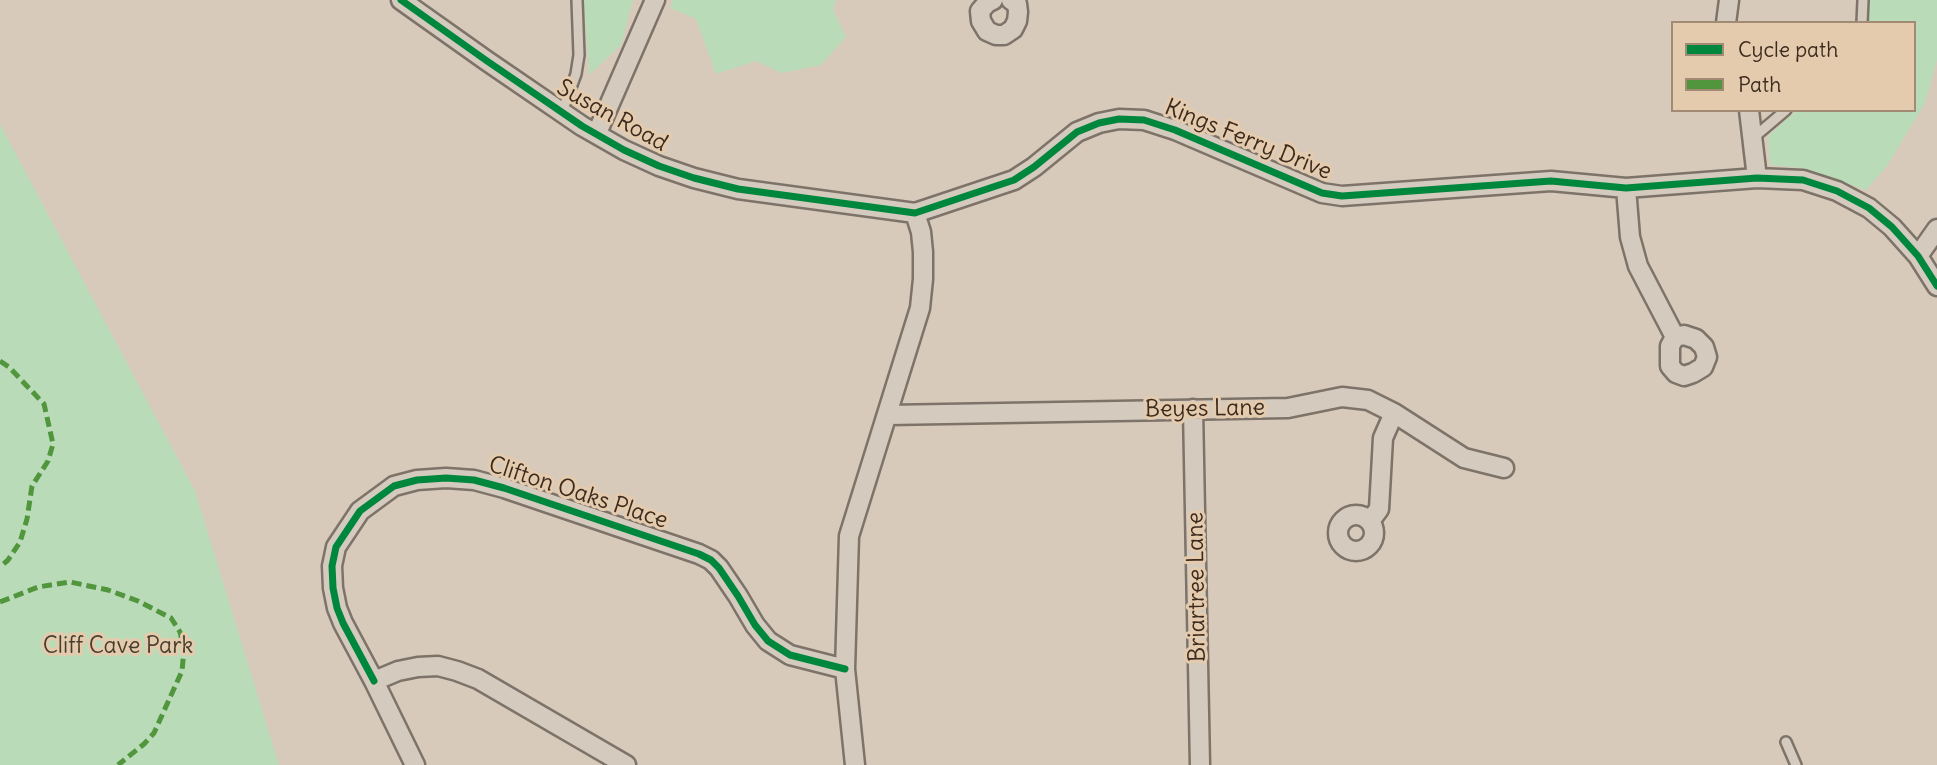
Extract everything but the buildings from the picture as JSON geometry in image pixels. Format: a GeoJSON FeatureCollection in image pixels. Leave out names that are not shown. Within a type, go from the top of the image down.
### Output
{"type":"FeatureCollection","features":[{"type":"Feature","properties":{"kind":"street","name":"Susan Road"},"geometry":{"type":"LineString","coordinates":[[401,0],[562,112],[624,150],[659,166],[738,189],[915,214]]}},
{"type":"Feature","properties":{"kind":"street"},"geometry":{"type":"LineString","coordinates":[[597,133],[655,0]]}},
{"type":"Feature","properties":{"kind":"street"},"geometry":{"type":"LineString","coordinates":[[993,0],[981,11],[981,21],[987,31],[996,35],[1004,35],[1013,29],[1017,21],[1017,1]]}},
{"type":"Feature","properties":{"kind":"street"},"geometry":{"type":"LineString","coordinates":[[1726,21],[1729,0]]}},
{"type":"Feature","properties":{"kind":"street"},"geometry":{"type":"LineString","coordinates":[[1749,112],[1757,178]]}},
{"type":"Feature","properties":{"kind":"street","name":"Kings Ferry Drive"},"geometry":{"type":"LineString","coordinates":[[915,214],[1014,180],[1077,132],[1119,119],[1144,120],[1175,130],[1322,193],[1342,196],[1551,181],[1626,188],[1757,178],[1803,180],[1837,191],[1869,208],[1892,227],[1918,256],[1937,286]]}},
{"type":"Feature","properties":{"kind":"street"},"geometry":{"type":"LineString","coordinates":[[1626,188],[1630,237],[1638,266],[1675,337]]}},
{"type":"Feature","properties":{"kind":"street"},"geometry":{"type":"LineString","coordinates":[[855,765],[845,669],[849,536],[920,308],[923,252],[921,232],[915,214]]}},
{"type":"Feature","properties":{"kind":"street"},"geometry":{"type":"LineString","coordinates":[[1918,256],[1937,229]]}},
{"type":"Feature","properties":{"kind":"street"},"geometry":{"type":"LineString","coordinates":[[1918,256],[1937,248]]}},
{"type":"Feature","properties":{"kind":"street","name":"Beyes Lane"},"geometry":{"type":"LineString","coordinates":[[888,415],[1288,408],[1342,397],[1368,400],[1394,413],[1464,458],[1504,468]]}},
{"type":"Feature","properties":{"kind":"street","name":"Briartree Lane"},"geometry":{"type":"LineString","coordinates":[[1194,409],[1200,765]]}},
{"type":"Feature","properties":{"kind":"street"},"geometry":{"type":"LineString","coordinates":[[1370,521],[1379,509],[1383,438],[1394,413]]}},
{"type":"Feature","properties":{"kind":"street","name":"Clifton Oaks Place"},"geometry":{"type":"LineString","coordinates":[[415,765],[343,623],[333,588],[332,566],[336,547],[360,511],[394,486],[417,480],[474,480],[699,554],[719,568],[755,625],[768,640],[790,655],[845,669]]}},
{"type":"Feature","properties":{"kind":"street"},"geometry":{"type":"LineString","coordinates":[[374,681],[398,671],[418,667],[438,666],[457,671],[478,679],[626,765]]}},
{"type":"Feature","properties":{"kind":"lane"},"geometry":{"type":"LineString","coordinates":[[562,112],[578,65],[577,0]]}},
{"type":"Feature","properties":{"kind":"lane"},"geometry":{"type":"LineString","coordinates":[[1862,21],[1863,0]]}},
{"type":"Feature","properties":{"kind":"lane"},"geometry":{"type":"LineString","coordinates":[[1753,138],[1784,112]]}},
{"type":"Feature","properties":{"kind":"lane"},"geometry":{"type":"LineString","coordinates":[[1786,741],[1796,765]]}},
{"type":"Feature","properties":{"kind":"green space"},"geometry":{"type":"Polygon","coordinates":[[[584,0],[633,0],[621,45],[589,75],[584,0]]]}},
{"type":"Feature","properties":{"kind":"green space"},"geometry":{"type":"Polygon","coordinates":[[[673,0],[836,0],[833,9],[846,37],[821,65],[782,73],[756,61],[716,74],[696,19],[670,8],[673,0]]]}},
{"type":"Feature","properties":{"kind":"green space"},"geometry":{"type":"Polygon","coordinates":[[[1865,0],[1937,0],[1937,60],[1925,103],[1887,166],[1866,190],[1802,168],[1770,165],[1768,136],[1795,112],[1916,112],[1916,21],[1864,21],[1865,0]]]}},
{"type":"Feature","properties":{"kind":"green space","name":"Cliff Cave Park"},"geometry":{"type":"Polygon","coordinates":[[[0,124],[195,491],[279,765],[0,765],[0,124]]]}},
{"type":"Feature","properties":{"kind":"marked path"},"geometry":{"type":"LineString","coordinates":[[0,361],[44,404],[53,444],[48,461],[32,486],[20,542],[0,567]]}},
{"type":"Feature","properties":{"kind":"marked path"},"geometry":{"type":"LineString","coordinates":[[0,602],[38,587],[70,582],[108,590],[138,601],[171,618],[180,632],[184,649],[182,671],[154,733],[118,765]]}},
{"type":"Feature","properties":{"kind":"cycle path"},"geometry":{"type":"LineString","coordinates":[[401,0],[582,126],[624,150],[694,178],[738,189],[915,213],[1014,180],[1077,132],[1099,123],[1119,119],[1144,120],[1175,130],[1322,193],[1342,196],[1551,181],[1626,188],[1757,178],[1803,180],[1837,191],[1869,208],[1892,227],[1918,256],[1937,286]]}},
{"type":"Feature","properties":{"kind":"cycle path"},"geometry":{"type":"LineString","coordinates":[[374,681],[337,608],[332,566],[336,547],[360,511],[394,486],[417,480],[446,478],[474,480],[504,488],[699,554],[719,568],[768,641],[790,655],[845,669]]}}]}
